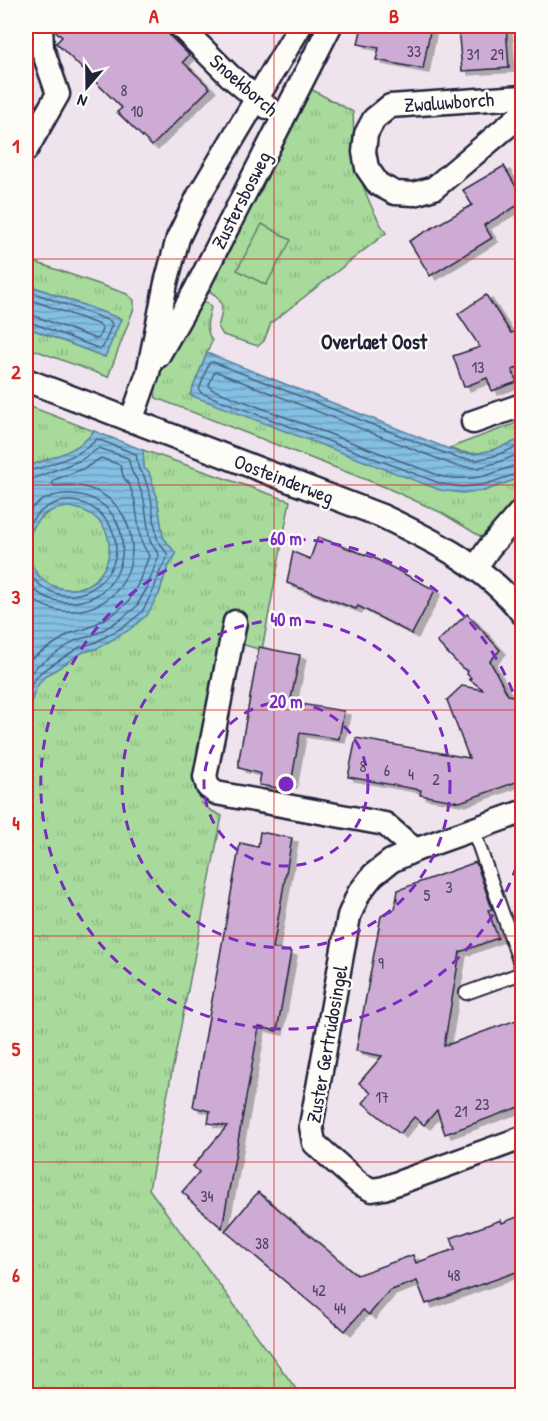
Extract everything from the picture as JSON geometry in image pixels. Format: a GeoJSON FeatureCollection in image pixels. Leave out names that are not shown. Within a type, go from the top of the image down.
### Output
{"type":"FeatureCollection","features":[{"type":"Feature","properties":{"kind":"street"},"geometry":{"type":"LineString","coordinates":[[26,150],[58,94],[42,48],[41,26]]}},
{"type":"Feature","properties":{"kind":"street","name":"Snoekborch"},"geometry":{"type":"LineString","coordinates":[[180,26],[230,76],[282,119]]}},
{"type":"Feature","properties":{"kind":"street","name":"Zustersbosweg"},"geometry":{"type":"LineString","coordinates":[[131,421],[148,373],[166,283],[178,238],[198,197],[300,26]]}},
{"type":"Feature","properties":{"kind":"street","name":"Zustersbosweg"},"geometry":{"type":"LineString","coordinates":[[148,373],[195,291],[330,26]]}},
{"type":"Feature","properties":{"kind":"street","name":"Zwaluwborch"},"geometry":{"type":"LineString","coordinates":[[522,97],[390,106],[374,119],[366,134],[364,152],[367,168],[378,184],[395,193],[414,194],[434,188],[522,114]]}},
{"type":"Feature","properties":{"kind":"street","name":"Oosteinderweg"},"geometry":{"type":"LineString","coordinates":[[26,380],[382,516],[432,540],[476,567],[514,602],[522,613]]}},
{"type":"Feature","properties":{"kind":"street"},"geometry":{"type":"LineString","coordinates":[[473,422],[522,405]]}},
{"type":"Feature","properties":{"kind":"street"},"geometry":{"type":"LineString","coordinates":[[476,567],[489,548],[522,510]]}},
{"type":"Feature","properties":{"kind":"street"},"geometry":{"type":"LineString","coordinates":[[236,622],[205,777],[208,787],[216,793],[385,824],[415,850]]}},
{"type":"Feature","properties":{"kind":"street","name":"Zuster Gertrudosingel"},"geometry":{"type":"LineString","coordinates":[[522,812],[415,850],[391,861],[373,875],[359,893],[349,916],[311,1126],[314,1143],[360,1184],[372,1190],[384,1188],[522,1138]]}},
{"type":"Feature","properties":{"kind":"lane"},"geometry":{"type":"LineString","coordinates":[[466,993],[522,971],[473,829]]}},
{"type":"Feature","properties":{"kind":"green space"},"geometry":{"type":"Polygon","coordinates":[[[307,87],[353,112],[354,145],[359,172],[370,203],[386,233],[271,323],[264,341],[258,346],[223,335],[218,327],[221,304],[212,292],[205,289],[307,87]]]}},
{"type":"Feature","properties":{"kind":"green space"},"geometry":{"type":"Polygon","coordinates":[[[262,224],[291,240],[266,285],[237,270],[262,224]]]}},
{"type":"Feature","properties":{"kind":"green space"},"geometry":{"type":"Polygon","coordinates":[[[26,259],[127,294],[134,300],[134,308],[108,377],[26,347],[26,327],[105,357],[121,319],[26,284],[26,259]]]}},
{"type":"Feature","properties":{"kind":"green space"},"geometry":{"type":"Polygon","coordinates":[[[199,299],[208,303],[211,308],[207,325],[212,341],[190,395],[484,491],[522,477],[522,494],[488,535],[481,537],[442,513],[385,487],[156,398],[154,388],[157,377],[199,299]]]}},
{"type":"Feature","properties":{"kind":"green space"},"geometry":{"type":"Polygon","coordinates":[[[26,405],[94,431],[81,444],[72,449],[26,467],[26,405]]]}},
{"type":"Feature","properties":{"kind":"green space"},"geometry":{"type":"Polygon","coordinates":[[[522,421],[522,439],[486,452],[468,453],[449,448],[522,421]]]}},
{"type":"Feature","properties":{"kind":"green space"},"geometry":{"type":"Polygon","coordinates":[[[143,450],[290,501],[262,650],[241,644],[198,786],[201,802],[222,816],[149,1189],[299,1393],[286,1396],[26,1396],[26,715],[37,686],[44,677],[83,652],[96,649],[159,594],[166,571],[176,554],[163,537],[157,497],[144,468],[143,450]]]}},
{"type":"Feature","properties":{"kind":"green space"},"geometry":{"type":"Polygon","coordinates":[[[69,507],[85,510],[98,519],[107,532],[110,548],[107,564],[98,577],[85,586],[69,589],[53,586],[40,577],[31,564],[28,548],[31,532],[40,519],[53,510],[69,507]]]}},
{"type":"Feature","properties":{"kind":"water"},"geometry":{"type":"Polygon","coordinates":[[[26,284],[121,319],[105,357],[26,327],[26,284]]]}},
{"type":"Feature","properties":{"kind":"water"},"geometry":{"type":"Polygon","coordinates":[[[207,353],[459,453],[475,454],[522,439],[522,477],[484,491],[462,493],[440,490],[190,395],[207,353]]]}},
{"type":"Feature","properties":{"kind":"water"},"geometry":{"type":"Polygon","coordinates":[[[94,431],[143,450],[144,468],[149,472],[157,497],[163,537],[176,554],[166,571],[159,594],[147,615],[129,630],[96,649],[83,652],[44,677],[37,686],[26,715],[26,467],[63,454],[88,438],[94,431]],[[68,507],[54,510],[46,513],[31,532],[28,544],[29,555],[39,576],[48,584],[60,588],[79,588],[93,581],[103,569],[109,555],[108,539],[102,524],[89,513],[68,507]]]}},
{"type":"Feature","properties":{"kind":"building"},"geometry":{"type":"Polygon","coordinates":[[[54,26],[167,26],[170,36],[189,55],[183,62],[210,88],[152,146],[117,112],[122,108],[56,43],[62,37],[54,26]]]}},
{"type":"Feature","properties":{"kind":"building"},"geometry":{"type":"Polygon","coordinates":[[[362,26],[431,26],[423,69],[376,60],[379,48],[358,44],[362,26]]]}},
{"type":"Feature","properties":{"kind":"building"},"geometry":{"type":"Polygon","coordinates":[[[458,26],[506,26],[509,68],[462,71],[458,26]]]}},
{"type":"Feature","properties":{"kind":"building"},"geometry":{"type":"Polygon","coordinates":[[[504,166],[522,197],[522,203],[484,225],[492,238],[430,276],[409,241],[472,205],[463,190],[504,166]]]}},
{"type":"Feature","properties":{"kind":"building"},"geometry":{"type":"Polygon","coordinates":[[[486,295],[511,333],[522,329],[522,366],[512,370],[517,382],[492,391],[487,378],[464,387],[453,356],[480,347],[458,314],[486,295]]]}},
{"type":"Feature","properties":{"kind":"building"},"geometry":{"type":"Polygon","coordinates":[[[318,537],[374,558],[435,590],[412,634],[358,606],[356,609],[287,583],[293,552],[310,559],[318,537]]]}},
{"type":"Feature","properties":{"kind":"building"},"geometry":{"type":"Polygon","coordinates":[[[467,614],[500,650],[490,661],[508,695],[522,698],[522,780],[460,802],[420,795],[421,790],[348,777],[356,738],[469,758],[447,700],[462,686],[484,690],[469,679],[471,678],[467,674],[468,671],[462,668],[437,642],[467,614]]]}},
{"type":"Feature","properties":{"kind":"building"},"geometry":{"type":"Polygon","coordinates":[[[259,647],[300,655],[291,699],[301,701],[300,704],[344,711],[339,739],[300,733],[291,784],[286,783],[285,789],[259,785],[261,774],[239,768],[259,647]]]}},
{"type":"Feature","properties":{"kind":"building"},"geometry":{"type":"Polygon","coordinates":[[[260,832],[292,838],[273,948],[291,952],[277,1031],[259,1027],[222,1228],[182,1192],[199,1172],[193,1166],[227,1126],[208,1123],[210,1111],[193,1107],[240,843],[258,847],[260,832]]]}},
{"type":"Feature","properties":{"kind":"building"},"geometry":{"type":"Polygon","coordinates":[[[476,862],[492,909],[488,910],[498,938],[460,952],[444,1046],[522,1018],[522,1106],[445,1134],[437,1110],[424,1125],[414,1117],[400,1134],[363,1103],[371,1093],[359,1083],[382,1056],[356,1051],[381,916],[395,909],[398,890],[476,862]]]}},
{"type":"Feature","properties":{"kind":"building"},"geometry":{"type":"Polygon","coordinates":[[[258,1192],[357,1275],[413,1255],[416,1263],[455,1249],[451,1238],[522,1215],[522,1270],[426,1304],[417,1281],[389,1291],[369,1315],[363,1310],[345,1331],[225,1231],[258,1192]]]}},
{"type":"Feature","properties":{"kind":"district","name":"Overlaet Oost"},"geometry":{"type":"Point","coordinates":[374,342]}}]}
